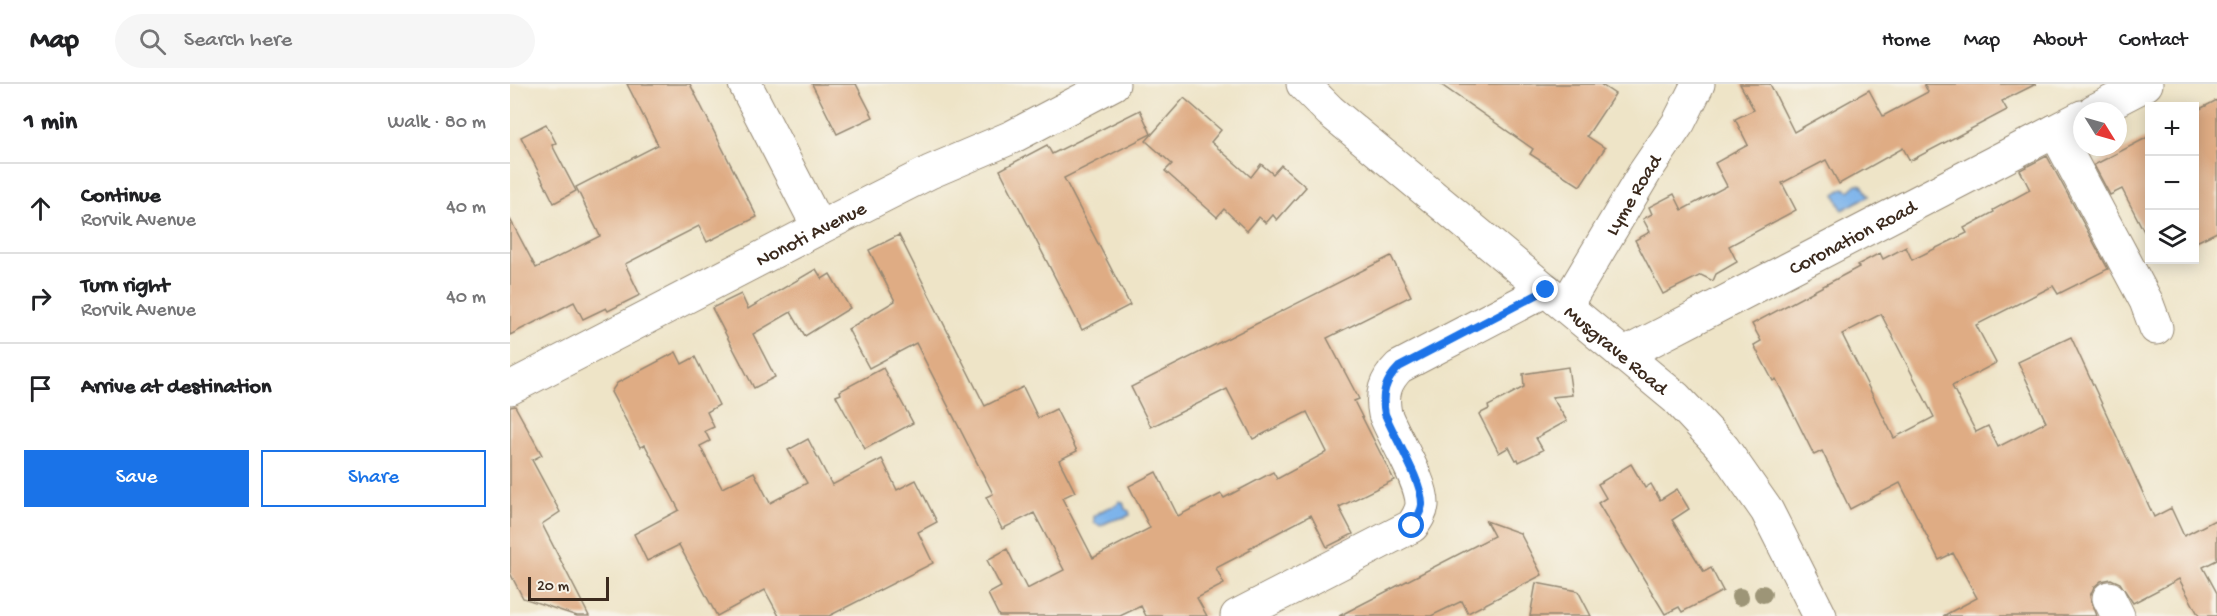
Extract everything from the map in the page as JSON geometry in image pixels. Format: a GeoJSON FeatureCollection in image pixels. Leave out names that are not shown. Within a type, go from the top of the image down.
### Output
{"type":"FeatureCollection","features":[{"type":"Feature","properties":{"kind":"street"},"geometry":{"type":"LineString","coordinates":[[745,84],[819,228]]}},
{"type":"Feature","properties":{"kind":"street","name":"Nonoti Avenue"},"geometry":{"type":"LineString","coordinates":[[510,388],[930,172],[1012,137],[1113,84]]}},
{"type":"Feature","properties":{"kind":"street","name":"Musgrave Road"},"geometry":{"type":"LineString","coordinates":[[1304,84],[1330,111],[1677,398],[1724,448],[1767,512],[1820,616]]}},
{"type":"Feature","properties":{"kind":"street","name":"Lyme Road"},"geometry":{"type":"LineString","coordinates":[[1556,297],[1679,122],[1698,84]]}},
{"type":"Feature","properties":{"kind":"street"},"geometry":{"type":"LineString","coordinates":[[2111,102],[2146,84]]}},
{"type":"Feature","properties":{"kind":"street"},"geometry":{"type":"LineString","coordinates":[[2069,124],[2156,328]]}},
{"type":"Feature","properties":{"kind":"street","name":"Coronation Road"},"geometry":{"type":"LineString","coordinates":[[1623,355],[2069,124]]}},
{"type":"Feature","properties":{"kind":"street"},"geometry":{"type":"LineString","coordinates":[[1237,616],[1412,526],[1418,517],[1422,506],[1421,491],[1385,414],[1383,403],[1384,389],[1389,377],[1399,367],[1556,297]]}},
{"type":"Feature","properties":{"kind":"water"},"geometry":{"type":"Polygon","coordinates":[[[1857,184],[1862,185],[1869,196],[1842,210],[1835,194],[1844,188],[1849,191],[1857,184]]]}},
{"type":"Feature","properties":{"kind":"water"},"geometry":{"type":"Polygon","coordinates":[[[1119,501],[1123,502],[1130,515],[1101,526],[1094,523],[1094,516],[1117,505],[1119,501]]]}},
{"type":"Feature","properties":{"kind":"building"},"geometry":{"type":"Polygon","coordinates":[[[627,84],[690,84],[757,217],[707,242],[699,226],[625,264],[640,295],[608,311],[606,308],[583,319],[574,302],[510,335],[510,219],[536,268],[600,236],[576,187],[658,145],[627,84]]]}},
{"type":"Feature","properties":{"kind":"building"},"geometry":{"type":"Polygon","coordinates":[[[812,84],[856,84],[873,117],[837,134],[812,84]]]}},
{"type":"Feature","properties":{"kind":"building"},"geometry":{"type":"Polygon","coordinates":[[[1440,84],[1600,84],[1615,94],[1587,136],[1605,148],[1580,186],[1530,154],[1533,149],[1440,84]]]}},
{"type":"Feature","properties":{"kind":"building"},"geometry":{"type":"Polygon","coordinates":[[[1740,84],[1770,84],[1794,132],[1869,90],[1883,116],[1928,92],[1924,84],[2036,84],[2002,101],[2007,110],[1910,161],[1903,148],[1839,184],[1826,160],[1782,183],[1796,210],[1729,246],[1737,262],[1716,274],[1713,281],[1701,275],[1663,294],[1635,240],[1650,232],[1643,219],[1652,214],[1649,207],[1674,194],[1682,210],[1727,186],[1715,163],[1748,145],[1735,119],[1754,110],[1740,84]]]}},
{"type":"Feature","properties":{"kind":"building"},"geometry":{"type":"Polygon","coordinates":[[[1184,98],[1221,130],[1211,142],[1251,177],[1261,164],[1273,174],[1281,165],[1306,187],[1277,220],[1273,215],[1266,223],[1259,217],[1247,231],[1224,209],[1217,217],[1165,171],[1172,164],[1146,141],[1184,98]]]}},
{"type":"Feature","properties":{"kind":"building"},"geometry":{"type":"Polygon","coordinates":[[[2217,100],[2217,232],[2199,241],[2199,156],[2199,109],[2217,100]]]}},
{"type":"Feature","properties":{"kind":"building"},"geometry":{"type":"Polygon","coordinates":[[[1140,110],[1151,134],[1064,178],[1130,305],[1082,330],[1000,170],[1047,145],[1052,154],[1140,110]]]}},
{"type":"Feature","properties":{"kind":"building"},"geometry":{"type":"Polygon","coordinates":[[[546,124],[556,143],[552,145],[576,191],[554,203],[521,137],[546,124]]]}},
{"type":"Feature","properties":{"kind":"building"},"geometry":{"type":"Polygon","coordinates":[[[2145,139],[2145,233],[2122,189],[2110,195],[2094,165],[2111,156],[2127,156],[2127,148],[2145,139]]]}},
{"type":"Feature","properties":{"kind":"building"},"geometry":{"type":"Polygon","coordinates":[[[2047,156],[2108,269],[2058,294],[2053,286],[1976,325],[1996,363],[1952,386],[1976,432],[1988,426],[1998,447],[2046,422],[2018,362],[2071,337],[2154,517],[2171,508],[2184,536],[2217,519],[2217,560],[2203,567],[2217,593],[2217,616],[2199,616],[2179,579],[2133,603],[2120,583],[2111,579],[2101,581],[2094,587],[2090,596],[2097,616],[1943,616],[1977,598],[1953,553],[1939,560],[1900,483],[1850,509],[1822,451],[1814,455],[1776,379],[1773,381],[1754,345],[1761,341],[1752,324],[1859,267],[1857,265],[1880,253],[1883,259],[1906,247],[1912,260],[1967,233],[1964,228],[2030,190],[2020,170],[2047,156]],[[1881,314],[1842,334],[1894,438],[1934,417],[1881,314]]]}},
{"type":"Feature","properties":{"kind":"building"},"geometry":{"type":"Polygon","coordinates":[[[899,235],[985,406],[1023,387],[1038,418],[1056,409],[1077,451],[1059,460],[1075,492],[1062,498],[1093,558],[1150,528],[1129,486],[1156,472],[1178,516],[1221,494],[1224,498],[1273,472],[1277,479],[1327,452],[1307,412],[1253,439],[1227,389],[1151,427],[1131,387],[1391,256],[1411,296],[1327,338],[1359,399],[1354,401],[1394,480],[1339,507],[1353,534],[1327,547],[1311,515],[1216,568],[1224,584],[1197,598],[1207,616],[1146,616],[1141,606],[1120,616],[999,616],[988,594],[1001,587],[987,560],[1007,549],[1027,589],[1064,570],[1034,513],[1002,529],[986,497],[993,494],[916,343],[869,368],[848,329],[895,301],[869,250],[899,235]]]}},
{"type":"Feature","properties":{"kind":"building"},"geometry":{"type":"Polygon","coordinates":[[[816,269],[822,279],[830,274],[850,308],[805,336],[791,312],[753,334],[775,377],[754,388],[712,308],[741,294],[748,309],[816,269]]]}},
{"type":"Feature","properties":{"kind":"building"},"geometry":{"type":"Polygon","coordinates":[[[676,352],[682,364],[695,357],[719,405],[707,412],[714,427],[705,431],[710,441],[700,446],[722,488],[754,472],[770,503],[807,483],[788,450],[808,439],[832,485],[882,459],[897,490],[916,480],[937,522],[918,532],[933,563],[829,616],[779,616],[765,590],[717,616],[679,545],[647,561],[634,534],[679,510],[645,445],[640,447],[611,392],[617,383],[676,352]]]}},
{"type":"Feature","properties":{"kind":"building"},"geometry":{"type":"Polygon","coordinates":[[[1568,367],[1572,395],[1552,397],[1567,421],[1536,438],[1543,450],[1519,462],[1509,447],[1499,453],[1479,414],[1489,409],[1488,406],[1524,387],[1523,374],[1568,367]]]}},
{"type":"Feature","properties":{"kind":"building"},"geometry":{"type":"Polygon","coordinates":[[[883,368],[913,423],[865,449],[836,396],[841,394],[840,391],[883,368]]]}},
{"type":"Feature","properties":{"kind":"building"},"geometry":{"type":"Polygon","coordinates":[[[515,406],[542,455],[532,460],[560,512],[542,524],[589,616],[577,616],[523,598],[510,573],[510,407],[515,406]]]}},
{"type":"Feature","properties":{"kind":"building"},"geometry":{"type":"Polygon","coordinates":[[[1631,464],[1645,488],[1651,484],[1660,500],[1677,489],[1689,509],[1672,520],[1704,572],[1711,568],[1723,591],[1682,612],[1679,607],[1665,614],[1598,503],[1606,498],[1598,484],[1631,464]]]}},
{"type":"Feature","properties":{"kind":"building"},"geometry":{"type":"Polygon","coordinates":[[[1486,521],[1520,533],[1542,575],[1468,613],[1462,601],[1431,616],[1339,616],[1494,536],[1486,521]]]}},
{"type":"Feature","properties":{"kind":"building"},"geometry":{"type":"Polygon","coordinates":[[[1536,583],[1578,591],[1591,616],[1530,616],[1536,583]]]}},
{"type":"Feature","properties":{"kind":"route"},"geometry":{"type":"LineString","coordinates":[[1412,526],[1422,506],[1421,491],[1385,414],[1384,389],[1389,377],[1399,367],[1546,290]]}}]}
